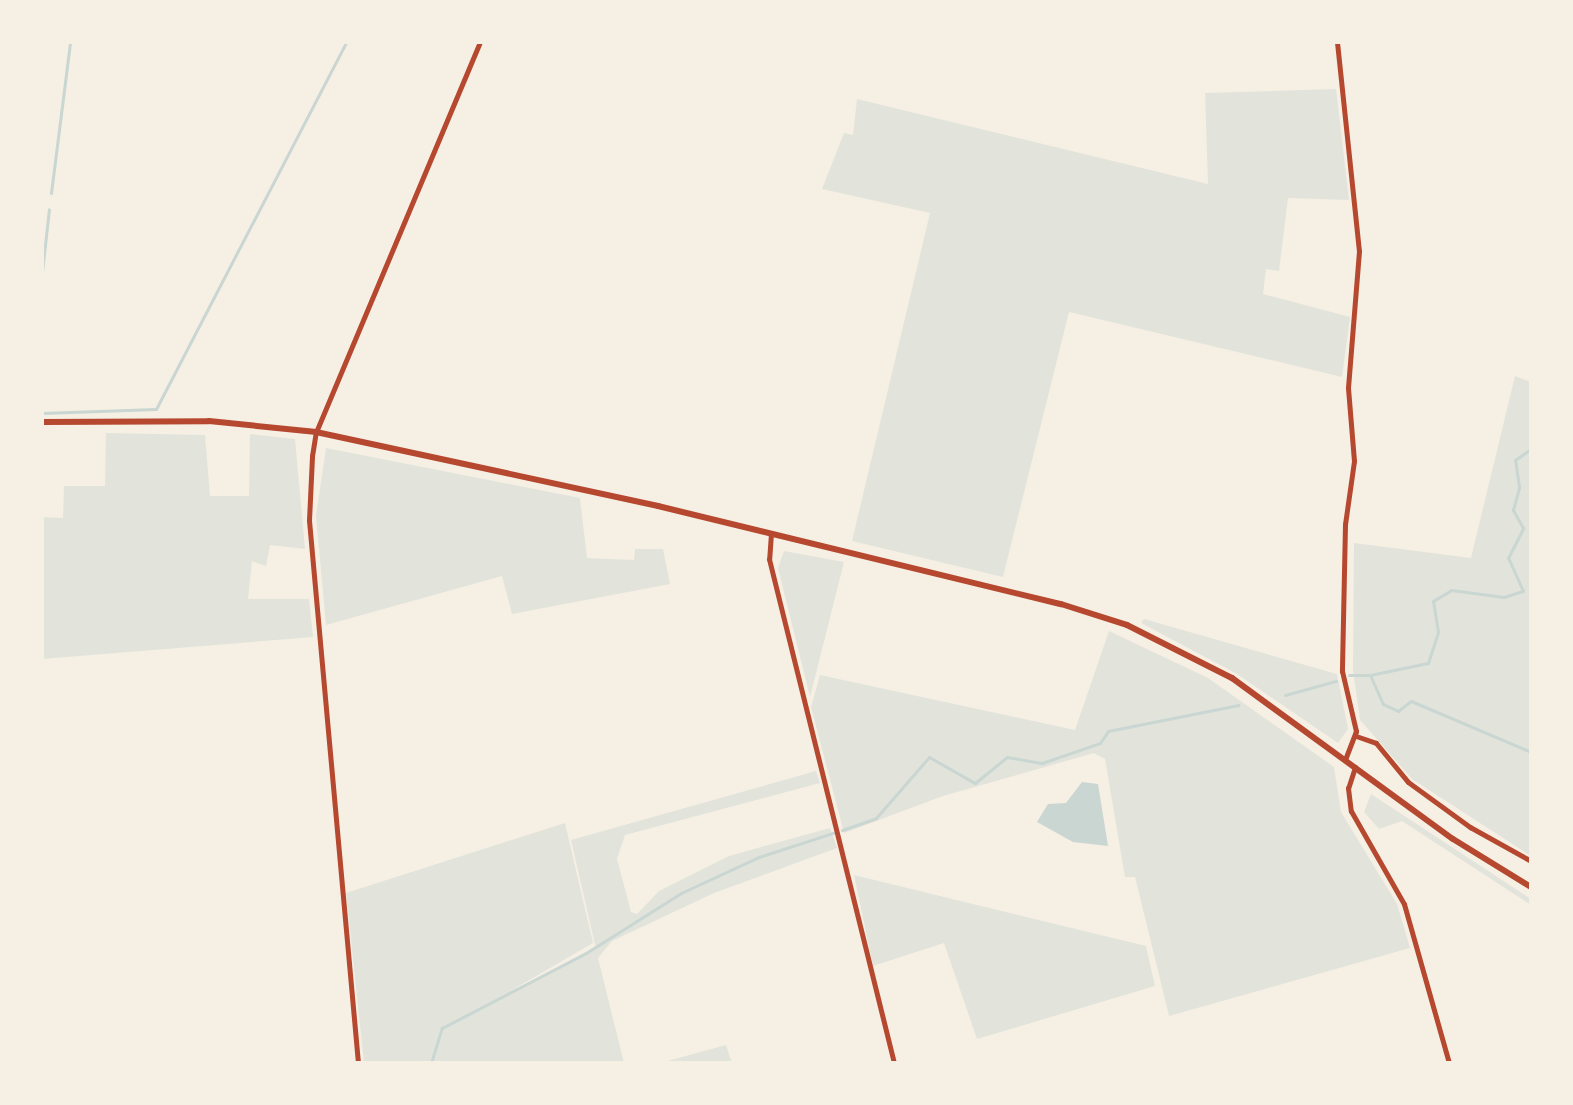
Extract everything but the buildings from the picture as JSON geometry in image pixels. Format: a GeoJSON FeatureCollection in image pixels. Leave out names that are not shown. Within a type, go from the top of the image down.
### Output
{"type":"FeatureCollection","features":[{"type":"Feature","properties":{"kind":"street"},"geometry":{"type":"LineString","coordinates":[[358,1063],[309,520],[316,432],[480,42]]}},
{"type":"Feature","properties":{"kind":"street"},"geometry":{"type":"LineString","coordinates":[[1337,42],[1359,251],[1348,388],[1354,461],[1345,524],[1342,671],[1356,736],[1345,759]]}},
{"type":"Feature","properties":{"kind":"street"},"geometry":{"type":"LineString","coordinates":[[42,422],[209,421],[316,432],[1013,590],[1127,625],[1232,678],[1453,839],[1531,887]]}},
{"type":"Feature","properties":{"kind":"street"},"geometry":{"type":"LineString","coordinates":[[771,533],[769,559],[894,1063]]}},
{"type":"Feature","properties":{"kind":"street"},"geometry":{"type":"LineString","coordinates":[[1356,736],[1376,743],[1408,782],[1470,827],[1531,861]]}},
{"type":"Feature","properties":{"kind":"street"},"geometry":{"type":"LineString","coordinates":[[1355,767],[1348,788],[1351,811],[1404,904],[1449,1063]]}},
{"type":"Feature","properties":{"kind":"shaded area"},"geometry":{"type":"Polygon","coordinates":[[[1336,89],[1349,200],[1288,198],[1279,271],[1266,269],[1263,294],[1350,317],[1342,377],[1069,312],[1003,577],[852,541],[930,213],[822,189],[844,133],[853,135],[857,99],[1208,184],[1205,93],[1336,89]]]}},
{"type":"Feature","properties":{"kind":"shaded area"},"geometry":{"type":"Polygon","coordinates":[[[1515,376],[1531,382],[1531,856],[1412,779],[1360,720],[1353,670],[1354,543],[1471,558],[1515,376]]]}},
{"type":"Feature","properties":{"kind":"shaded area"},"geometry":{"type":"Polygon","coordinates":[[[106,433],[205,435],[210,496],[249,496],[250,434],[295,439],[305,549],[270,545],[266,566],[252,561],[248,599],[309,599],[313,637],[42,659],[42,517],[63,518],[64,486],[105,486],[106,433]]]}},
{"type":"Feature","properties":{"kind":"shaded area"},"geometry":{"type":"Polygon","coordinates":[[[326,448],[580,498],[587,558],[634,560],[635,549],[663,549],[670,584],[512,614],[502,576],[326,625],[316,516],[326,448]]]}},
{"type":"Feature","properties":{"kind":"shaded area"},"geometry":{"type":"Polygon","coordinates":[[[784,551],[844,562],[810,697],[778,568],[784,551]]]}},
{"type":"Feature","properties":{"kind":"shaded area"},"geometry":{"type":"Polygon","coordinates":[[[1144,619],[1337,674],[1348,729],[1338,743],[1237,674],[1141,623],[1144,619]]]}},
{"type":"Feature","properties":{"kind":"shaded area"},"geometry":{"type":"Polygon","coordinates":[[[1109,631],[1208,678],[1334,767],[1341,812],[1397,904],[1410,948],[1169,1016],[1135,877],[1125,877],[1105,759],[1094,753],[943,796],[844,833],[811,707],[820,675],[1075,730],[1109,631]]]}},
{"type":"Feature","properties":{"kind":"shaded area"},"geometry":{"type":"Polygon","coordinates":[[[816,771],[820,783],[625,835],[617,859],[631,912],[637,914],[659,891],[729,856],[830,828],[837,848],[714,893],[612,941],[598,958],[624,1063],[364,1063],[346,893],[565,823],[593,943],[509,992],[596,949],[571,840],[816,771]]]}},
{"type":"Feature","properties":{"kind":"shaded area"},"geometry":{"type":"Polygon","coordinates":[[[1082,782],[1098,784],[1108,846],[1073,842],[1037,822],[1048,804],[1066,803],[1082,782]]]}},
{"type":"Feature","properties":{"kind":"shaded area"},"geometry":{"type":"Polygon","coordinates":[[[1371,794],[1531,899],[1531,905],[1402,821],[1379,829],[1364,812],[1371,794]]]}},
{"type":"Feature","properties":{"kind":"shaded area"},"geometry":{"type":"Polygon","coordinates":[[[854,875],[1146,946],[1155,986],[977,1039],[944,943],[873,966],[854,875]]]}},
{"type":"Feature","properties":{"kind":"shaded area"},"geometry":{"type":"Polygon","coordinates":[[[726,1045],[732,1063],[660,1063],[726,1045]]]}},
{"type":"Feature","properties":{"kind":"waterway"},"geometry":{"type":"LineString","coordinates":[[51,193],[70,42]]}},
{"type":"Feature","properties":{"kind":"waterway"},"geometry":{"type":"LineString","coordinates":[[42,413],[156,409],[346,42]]}},
{"type":"Feature","properties":{"kind":"waterway"},"geometry":{"type":"LineString","coordinates":[[42,272],[49,209]]}},
{"type":"Feature","properties":{"kind":"waterway"},"geometry":{"type":"LineString","coordinates":[[1370,675],[1428,663],[1438,632],[1433,601],[1451,590],[1504,597],[1523,591],[1508,558],[1523,528],[1513,510],[1519,487],[1515,460],[1531,449]]}},
{"type":"Feature","properties":{"kind":"waterway"},"geometry":{"type":"LineString","coordinates":[[1349,675],[1370,675],[1383,704],[1398,711],[1411,701],[1531,752]]}},
{"type":"Feature","properties":{"kind":"waterway"},"geometry":{"type":"LineString","coordinates":[[1285,695],[1336,681]]}},
{"type":"Feature","properties":{"kind":"waterway"},"geometry":{"type":"LineString","coordinates":[[842,830],[876,818],[929,757],[975,783],[1007,757],[1042,763],[1100,743],[1108,731],[1238,705]]}},
{"type":"Feature","properties":{"kind":"waterway"},"geometry":{"type":"LineString","coordinates":[[431,1063],[442,1028],[586,953],[681,893],[759,857],[833,833]]}}]}
